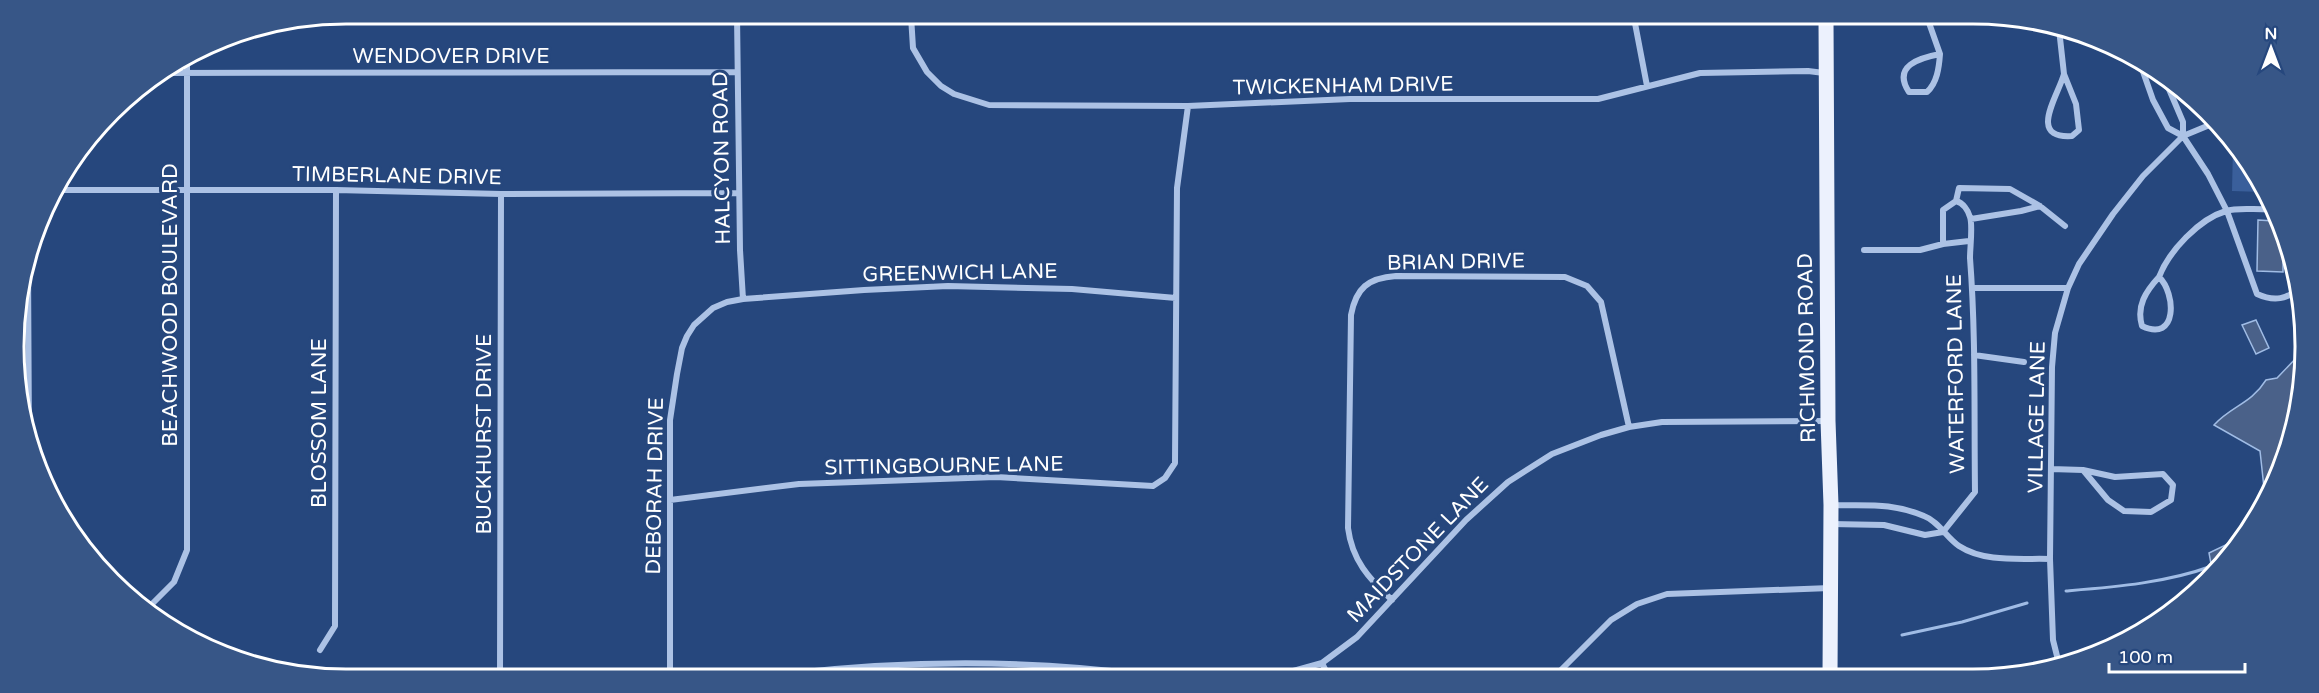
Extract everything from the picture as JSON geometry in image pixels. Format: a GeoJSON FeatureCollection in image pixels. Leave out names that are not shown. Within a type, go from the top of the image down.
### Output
{"type":"FeatureCollection","features":[{"type":"Feature","properties":{"kind":"main road","name":"RICHMOND ROAD"},"geometry":{"type":"LineString","coordinates":[[1826,24],[1828,421],[1831,505],[1830,669]]}},
{"type":"Feature","properties":{"kind":"street","name":"HALCYON ROAD"},"geometry":{"type":"LineString","coordinates":[[737,24],[743,300]]}},
{"type":"Feature","properties":{"kind":"street","name":"TWICKENHAM DRIVE"},"geometry":{"type":"LineString","coordinates":[[912,24],[913,48],[927,72],[941,86],[954,94],[989,105],[1188,106],[1350,99],[1598,99],[1700,73],[1808,71],[1826,74]]}},
{"type":"Feature","properties":{"kind":"street"},"geometry":{"type":"LineString","coordinates":[[1635,24],[1647,86]]}},
{"type":"Feature","properties":{"kind":"street"},"geometry":{"type":"LineString","coordinates":[[1929,24],[1940,54],[1939,68],[1933,87],[1927,92],[1909,92],[1903,81],[1905,71],[1911,64],[1940,54]]}},
{"type":"Feature","properties":{"kind":"street"},"geometry":{"type":"LineString","coordinates":[[2060,36],[2064,74],[2076,104],[2079,130],[2072,136],[2059,137],[2052,133],[2048,123],[2052,102],[2061,86],[2064,74]]}},
{"type":"Feature","properties":{"kind":"street","name":"BEACHWOOD BOULEVARD"},"geometry":{"type":"LineString","coordinates":[[152,604],[174,582],[187,550],[187,66]]}},
{"type":"Feature","properties":{"kind":"street","name":"WENDOVER DRIVE"},"geometry":{"type":"LineString","coordinates":[[175,73],[737,72]]}},
{"type":"Feature","properties":{"kind":"street"},"geometry":{"type":"LineString","coordinates":[[2143,73],[2153,100],[2168,128],[2183,135],[2208,174],[2227,211],[2257,294],[2276,299],[2291,296]]}},
{"type":"Feature","properties":{"kind":"street"},"geometry":{"type":"LineString","coordinates":[[2170,92],[2183,122],[2183,135]]}},
{"type":"Feature","properties":{"kind":"street","name":"SITTINGBOURNE LANE"},"geometry":{"type":"LineString","coordinates":[[670,500],[799,484],[996,477],[1153,486],[1165,478],[1175,463],[1177,188],[1188,106]]}},
{"type":"Feature","properties":{"kind":"street","name":"VILLAGE LANE"},"geometry":{"type":"LineString","coordinates":[[2057,658],[2053,640],[2050,559],[2052,367],[2055,333],[2068,288],[2088,249],[2119,206],[2143,176],[2183,135],[2208,126]]}},
{"type":"Feature","properties":{"kind":"street"},"geometry":{"type":"LineString","coordinates":[[1943,244],[1943,210],[1956,201],[1959,188],[2010,189],[2040,206],[2066,226]]}},
{"type":"Feature","properties":{"kind":"street","name":"TIMBERLANE DRIVE"},"geometry":{"type":"LineString","coordinates":[[64,190],[336,190],[501,194],[739,193]]}},
{"type":"Feature","properties":{"kind":"street","name":"BLOSSOM LANE"},"geometry":{"type":"LineString","coordinates":[[320,650],[335,626],[336,190]]}},
{"type":"Feature","properties":{"kind":"street","name":"BUCKHURST DRIVE"},"geometry":{"type":"LineString","coordinates":[[500,669],[501,194]]}},
{"type":"Feature","properties":{"kind":"street"},"geometry":{"type":"LineString","coordinates":[[1956,201],[1961,203],[1971,219],[2021,212],[2040,206]]}},
{"type":"Feature","properties":{"kind":"street"},"geometry":{"type":"LineString","coordinates":[[2159,277],[2166,285],[2171,314],[2168,324],[2162,329],[2150,330],[2142,326],[2139,316],[2143,299],[2159,277],[2163,265],[2175,250],[2197,227],[2227,211],[2264,209]]}},
{"type":"Feature","properties":{"kind":"street","name":"WATERFORD LANE"},"geometry":{"type":"LineString","coordinates":[[1942,532],[1975,492],[1973,288],[1969,241],[1971,219]]}},
{"type":"Feature","properties":{"kind":"street"},"geometry":{"type":"LineString","coordinates":[[1864,250],[1920,250],[1969,241]]}},
{"type":"Feature","properties":{"kind":"street","name":"BRIAN DRIVE"},"geometry":{"type":"LineString","coordinates":[[1392,600],[1368,578],[1360,566],[1354,556],[1348,528],[1352,315],[1357,294],[1365,285],[1384,277],[1396,276],[1565,277],[1581,282],[1601,302],[1629,427]]}},
{"type":"Feature","properties":{"kind":"street","name":"GREENWICH LANE"},"geometry":{"type":"LineString","coordinates":[[743,300],[948,286],[1072,289],[1176,298]]}},
{"type":"Feature","properties":{"kind":"street"},"geometry":{"type":"LineString","coordinates":[[1973,288],[2068,288]]}},
{"type":"Feature","properties":{"kind":"street"},"geometry":{"type":"LineString","coordinates":[[28,296],[29,401]]}},
{"type":"Feature","properties":{"kind":"street","name":"DEBORAH DRIVE"},"geometry":{"type":"LineString","coordinates":[[670,669],[670,420],[682,348],[687,336],[703,316],[727,302],[743,300]]}},
{"type":"Feature","properties":{"kind":"street"},"geometry":{"type":"LineString","coordinates":[[1974,355],[2024,362]]}},
{"type":"Feature","properties":{"kind":"street","name":"MAIDSTONE LANE"},"geometry":{"type":"LineString","coordinates":[[1300,669],[1322,663],[1358,637],[1466,520],[1508,482],[1552,454],[1629,427],[1693,420],[1828,421]]}},
{"type":"Feature","properties":{"kind":"street"},"geometry":{"type":"LineString","coordinates":[[2051,469],[2083,470],[2115,477],[2163,474],[2173,485],[2171,500],[2151,512],[2124,511],[2108,500],[2083,470]]}},
{"type":"Feature","properties":{"kind":"street"},"geometry":{"type":"LineString","coordinates":[[1831,505],[1887,504],[1927,517],[1960,547],[1989,558],[2050,559]]}},
{"type":"Feature","properties":{"kind":"street"},"geometry":{"type":"LineString","coordinates":[[1831,524],[1884,525],[1925,535],[1942,532]]}},
{"type":"Feature","properties":{"kind":"street"},"geometry":{"type":"LineString","coordinates":[[1562,669],[1611,620],[1637,604],[1667,594],[1830,588]]}},
{"type":"Feature","properties":{"kind":"street"},"geometry":{"type":"LineString","coordinates":[[846,669],[907,664],[990,663],[1085,669]]}},
{"type":"Feature","properties":{"kind":"street"},"geometry":{"type":"LineString","coordinates":[[1322,663],[1325,669]]}},
{"type":"Feature","properties":{"kind":"shaded area"},"geometry":{"type":"Polygon","coordinates":[[[2233,156],[2256,192],[2232,191],[2233,156]]]}},
{"type":"Feature","properties":{"kind":"shaded area"},"geometry":{"type":"Polygon","coordinates":[[[2258,220],[2269,221],[2283,260],[2283,272],[2257,271],[2258,220]]]}},
{"type":"Feature","properties":{"kind":"shaded area"},"geometry":{"type":"Polygon","coordinates":[[[2256,320],[2269,348],[2256,354],[2242,325],[2256,320]]]}},
{"type":"Feature","properties":{"kind":"shaded area"},"geometry":{"type":"Polygon","coordinates":[[[2294,360],[2292,389],[2284,430],[2264,485],[2260,451],[2214,425],[2254,394],[2266,380],[2277,378],[2294,360]]]}},
{"type":"Feature","properties":{"kind":"shaded area"},"geometry":{"type":"Polygon","coordinates":[[[2227,545],[2211,564],[2209,553],[2227,545]]]}},
{"type":"Feature","properties":{"kind":"waterway"},"geometry":{"type":"LineString","coordinates":[[2066,591],[2121,586],[2177,577],[2208,567]]}},
{"type":"Feature","properties":{"kind":"waterway"},"geometry":{"type":"LineString","coordinates":[[1902,635],[1962,622],[2027,603]]}}]}
